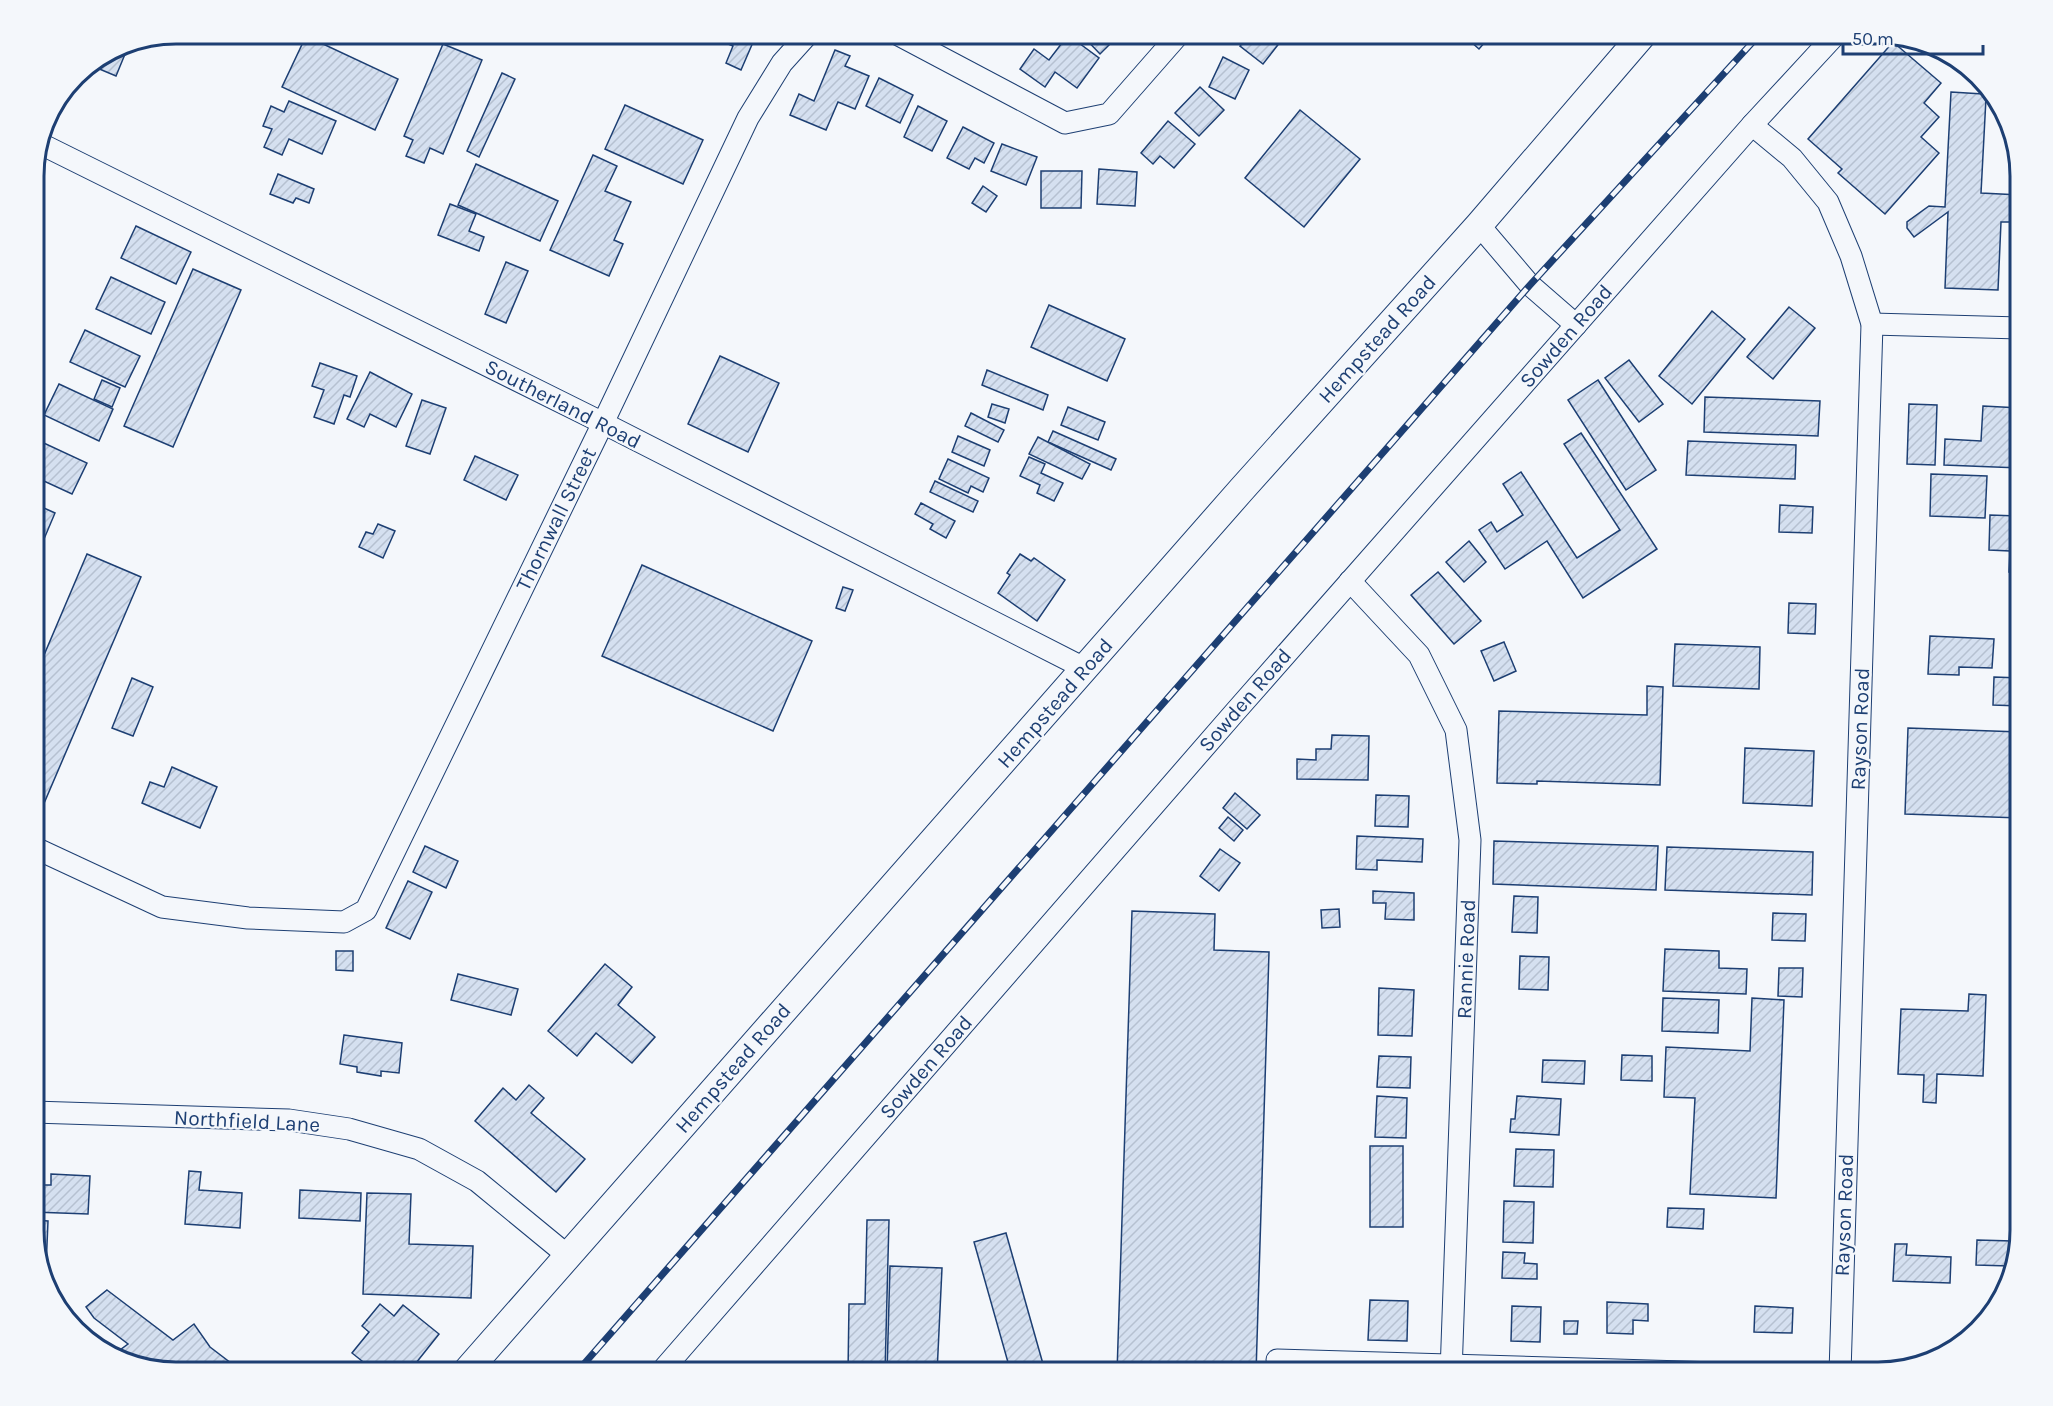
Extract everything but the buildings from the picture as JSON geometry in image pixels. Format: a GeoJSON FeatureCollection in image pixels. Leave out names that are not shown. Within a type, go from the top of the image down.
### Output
{"type":"FeatureCollection","features":[{"type":"Feature","properties":{"kind":"main road","name":"Hempstead Road"},"geometry":{"type":"LineString","coordinates":[[474,1363],[1242,489],[1479,225],[1635,44]]}},
{"type":"Feature","properties":{"kind":"street","name":"Thornwall Street"},"geometry":{"type":"LineString","coordinates":[[44,852],[162,907],[248,918],[344,922],[366,910],[603,423],[748,118],[782,63],[799,44]]}},
{"type":"Feature","properties":{"kind":"street"},"geometry":{"type":"LineString","coordinates":[[916,44],[1065,123],[1109,114],[1170,44]]}},
{"type":"Feature","properties":{"kind":"street","name":"Sowden Road"},"geometry":{"type":"LineString","coordinates":[[669,1363],[1350,581],[1752,125],[1827,44]]}},
{"type":"Feature","properties":{"kind":"street","name":"Rayson Road"},"geometry":{"type":"LineString","coordinates":[[1752,125],[1792,158],[1828,202],[1851,256],[1872,324],[1840,1363]]}},
{"type":"Feature","properties":{"kind":"street","name":"Southerland Road"},"geometry":{"type":"LineString","coordinates":[[47,147],[603,423],[1086,669]]}},
{"type":"Feature","properties":{"kind":"street"},"geometry":{"type":"LineString","coordinates":[[1479,225],[1530,285],[1576,325]]}},
{"type":"Feature","properties":{"kind":"street"},"geometry":{"type":"LineString","coordinates":[[1872,324],[2010,328]]}},
{"type":"Feature","properties":{"kind":"street","name":"Rannie Road"},"geometry":{"type":"LineString","coordinates":[[1350,581],[1419,655],[1456,730],[1470,840],[1451,1363]]}},
{"type":"Feature","properties":{"kind":"street","name":"Northfield Lane"},"geometry":{"type":"LineString","coordinates":[[44,1112],[290,1120],[349,1129],[419,1149],[477,1181],[567,1255]]}},
{"type":"Feature","properties":{"kind":"street"},"geometry":{"type":"LineString","coordinates":[[1277,1360],[1329,1363]]}},
{"type":"Feature","properties":{"kind":"railway"},"geometry":{"type":"LineString","coordinates":[[585,1363],[1530,285],[1751,44]]}}]}
